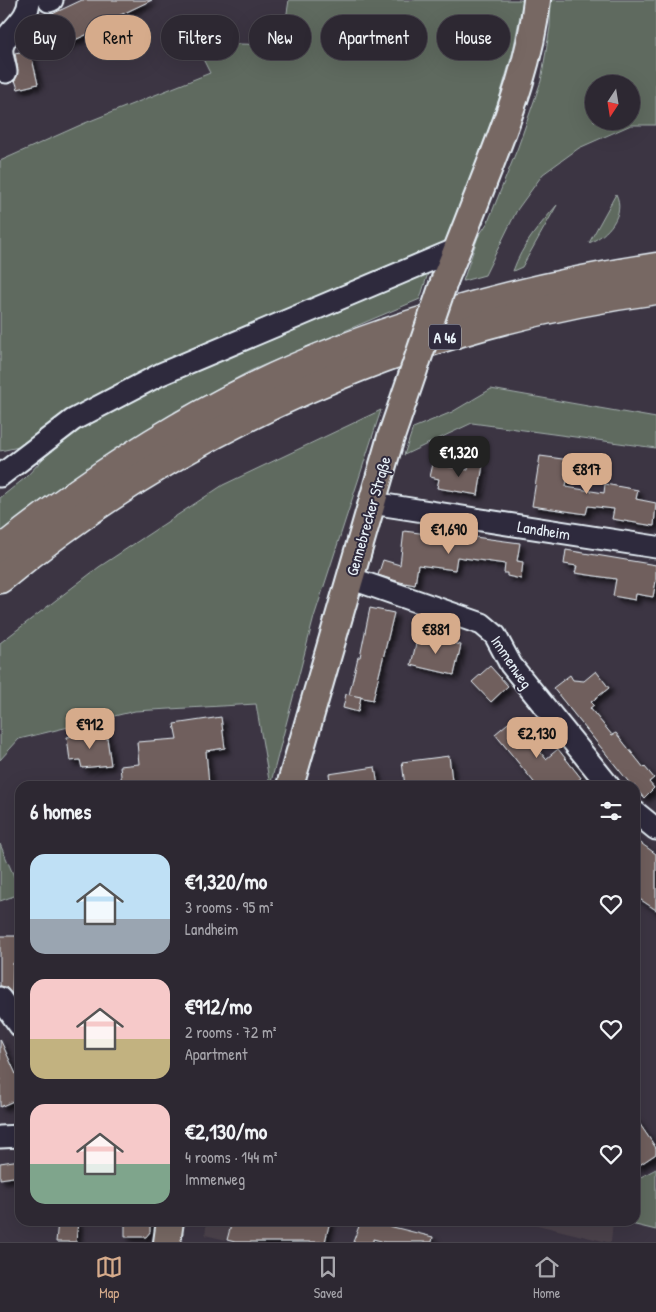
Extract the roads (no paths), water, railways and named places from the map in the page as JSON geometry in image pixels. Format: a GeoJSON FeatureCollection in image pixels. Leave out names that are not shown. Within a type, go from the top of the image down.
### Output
{"type":"FeatureCollection","features":[{"type":"Feature","properties":{"kind":"highway","name":"A 46"},"geometry":{"type":"LineString","coordinates":[[0,551],[32,525],[126,459],[228,400],[285,373],[361,342],[457,311],[519,294],[604,275],[656,267]]}},
{"type":"Feature","properties":{"kind":"highway","name":"A 46"},"geometry":{"type":"LineString","coordinates":[[0,579],[49,540],[137,480],[193,446],[249,416],[320,384],[406,349],[447,336],[582,303],[656,290]]}},
{"type":"Feature","properties":{"kind":"main road","name":"Gennebrecker Straße"},"geometry":{"type":"LineString","coordinates":[[291,781],[391,437],[445,279],[522,79],[535,22],[537,0]]}},
{"type":"Feature","properties":{"kind":"main road"},"geometry":{"type":"LineString","coordinates":[[167,1242],[169,1226]]}},
{"type":"Feature","properties":{"kind":"street"},"geometry":{"type":"LineString","coordinates":[[6,72],[2,51],[4,43],[28,11],[44,0]]}},
{"type":"Feature","properties":{"kind":"street"},"geometry":{"type":"LineString","coordinates":[[0,476],[73,420],[161,374],[457,249]]}},
{"type":"Feature","properties":{"kind":"street","name":"Landheim"},"geometry":{"type":"LineString","coordinates":[[372,503],[656,547]]}},
{"type":"Feature","properties":{"kind":"street","name":"Immenweg"},"geometry":{"type":"LineString","coordinates":[[350,578],[482,624],[495,634],[511,665],[605,781]]}},
{"type":"Feature","properties":{"kind":"street"},"geometry":{"type":"LineString","coordinates":[[640,816],[656,829]]}},
{"type":"Feature","properties":{"kind":"street"},"geometry":{"type":"LineString","coordinates":[[0,1137],[15,1136]]}}]}
